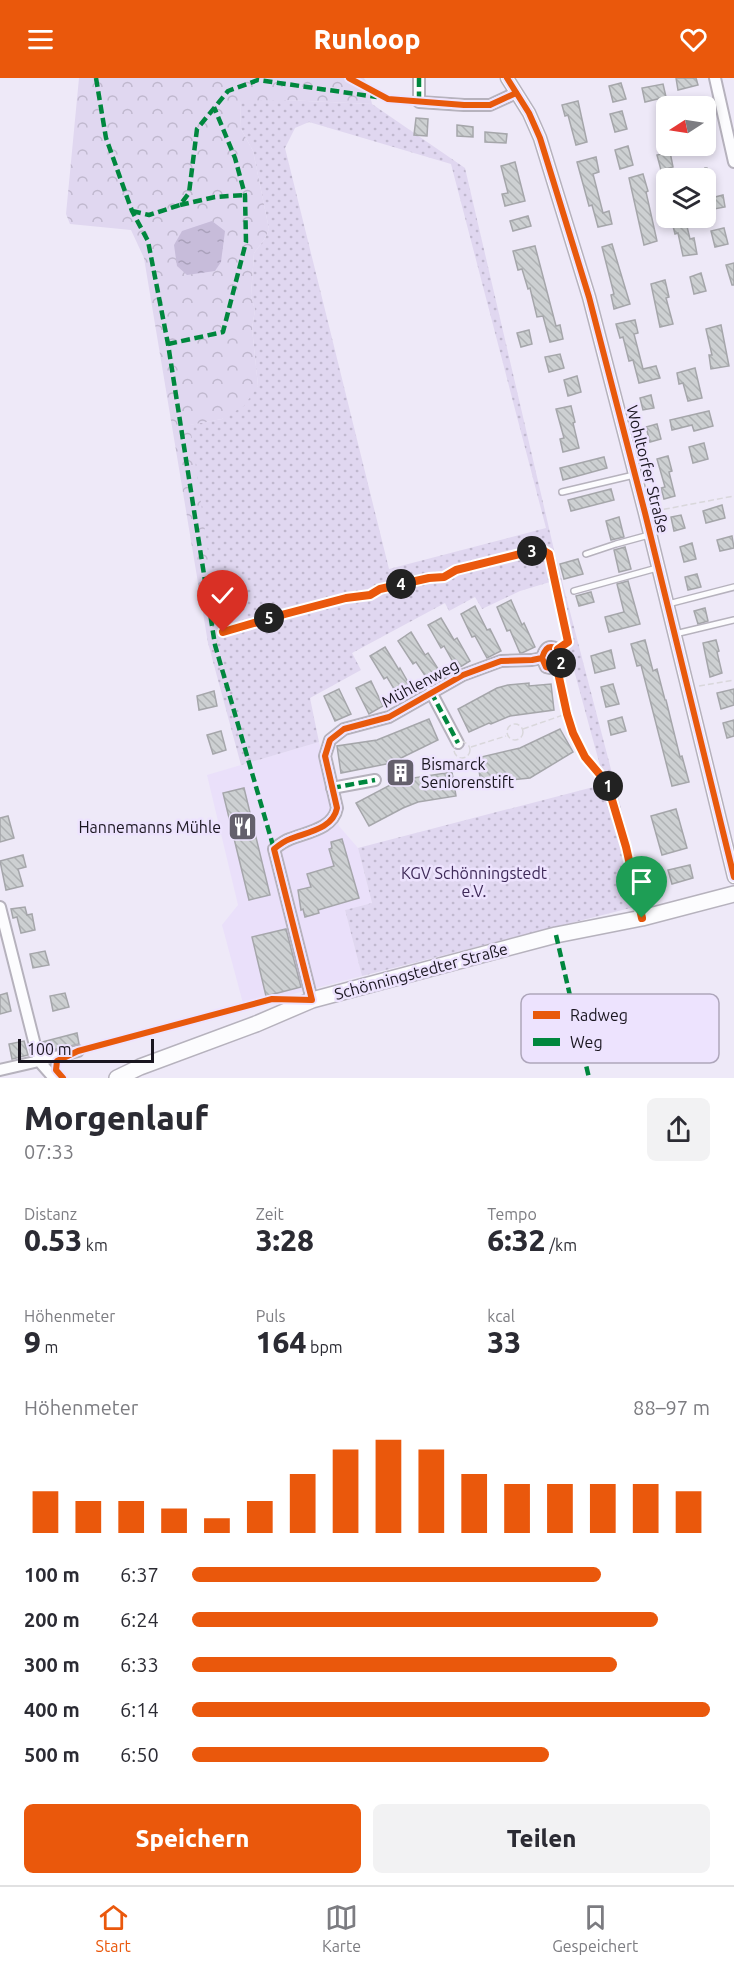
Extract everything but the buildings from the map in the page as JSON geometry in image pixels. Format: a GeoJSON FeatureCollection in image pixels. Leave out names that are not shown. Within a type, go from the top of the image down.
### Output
{"type":"FeatureCollection","features":[{"type":"Feature","properties":{"kind":"main road","name":"Schönningstedter Straße"},"geometry":{"type":"LineString","coordinates":[[117,1078],[312,1000],[556,935],[642,918],[734,894]]}},
{"type":"Feature","properties":{"kind":"street"},"geometry":{"type":"LineString","coordinates":[[419,78],[419,102],[490,105],[516,93]]}},
{"type":"Feature","properties":{"kind":"street","name":"Wohltorfer Straße"},"geometry":{"type":"LineString","coordinates":[[507,78],[529,113],[540,138],[589,297],[651,535],[734,877]]}},
{"type":"Feature","properties":{"kind":"street"},"geometry":{"type":"LineString","coordinates":[[716,78],[716,87],[734,162]]}},
{"type":"Feature","properties":{"kind":"street","name":"Mühlenweg"},"geometry":{"type":"LineString","coordinates":[[312,1000],[274,849],[288,839],[324,826],[335,816],[337,808],[325,756],[330,740],[344,729],[389,717],[463,675],[501,661],[542,658],[543,652],[547,649],[558,649]]}},
{"type":"Feature","properties":{"kind":"street"},"geometry":{"type":"LineString","coordinates":[[542,658],[546,667],[557,668],[563,658],[558,649]]}},
{"type":"Feature","properties":{"kind":"street","name":"Mühlenweg"},"geometry":{"type":"LineString","coordinates":[[431,692],[458,743]]}},
{"type":"Feature","properties":{"kind":"street"},"geometry":{"type":"LineString","coordinates":[[332,788],[375,780]]}},
{"type":"Feature","properties":{"kind":"street"},"geometry":{"type":"LineString","coordinates":[[0,907],[39,1061],[54,1078]]}},
{"type":"Feature","properties":{"kind":"street"},"geometry":{"type":"LineString","coordinates":[[0,1070],[78,1052]]}},
{"type":"Feature","properties":{"kind":"lane"},"geometry":{"type":"LineString","coordinates":[[349,78],[388,99],[419,102]]}},
{"type":"Feature","properties":{"kind":"lane"},"geometry":{"type":"LineString","coordinates":[[562,492],[635,475]]}},
{"type":"Feature","properties":{"kind":"lane"},"geometry":{"type":"LineString","coordinates":[[586,554],[651,535]]}},
{"type":"Feature","properties":{"kind":"lane"},"geometry":{"type":"LineString","coordinates":[[574,591],[659,568]]}},
{"type":"Feature","properties":{"kind":"lane"},"geometry":{"type":"LineString","coordinates":[[668,604],[734,588]]}},
{"type":"Feature","properties":{"kind":"lane"},"geometry":{"type":"LineString","coordinates":[[675,634],[734,620]]}},
{"type":"Feature","properties":{"kind":"path"},"geometry":{"type":"LineString","coordinates":[[645,513],[734,496]]}},
{"type":"Feature","properties":{"kind":"path"},"geometry":{"type":"LineString","coordinates":[[215,645],[223,632],[346,598],[370,595],[380,589],[444,577],[456,570],[536,550],[549,554],[568,642],[558,649]]}},
{"type":"Feature","properties":{"kind":"path"},"geometry":{"type":"LineString","coordinates":[[557,668],[573,733],[585,757],[607,783],[626,847],[642,918]]}},
{"type":"Feature","properties":{"kind":"path"},"geometry":{"type":"LineString","coordinates":[[688,688],[734,680]]}},
{"type":"Feature","properties":{"kind":"path"},"geometry":{"type":"LineString","coordinates":[[523,729],[567,714]]}},
{"type":"Feature","properties":{"kind":"path"},"geometry":{"type":"LineString","coordinates":[[507,735],[508,727],[512,724],[523,729]]}},
{"type":"Feature","properties":{"kind":"path"},"geometry":{"type":"LineString","coordinates":[[507,735],[513,741],[518,740],[523,734],[523,729]]}},
{"type":"Feature","properties":{"kind":"path"},"geometry":{"type":"LineString","coordinates":[[470,747],[507,735]]}},
{"type":"Feature","properties":{"kind":"shaded area"},"geometry":{"type":"Polygon","coordinates":[[[319,742],[339,826],[358,848],[372,903],[345,910],[362,976],[244,1007],[222,925],[238,905],[207,775],[319,742]]]}},
{"type":"Feature","properties":{"kind":"green space"},"geometry":{"type":"Polygon","coordinates":[[[79,78],[364,78],[367,83],[372,104],[285,100],[240,101],[241,129],[253,151],[269,229],[254,253],[251,296],[255,310],[252,328],[258,386],[244,406],[222,419],[190,425],[221,643],[208,643],[144,258],[131,230],[70,224],[66,214],[79,78]]]}},
{"type":"Feature","properties":{"kind":"green space","name":"KGV Schönningstedt e.V."},"geometry":{"type":"Polygon","coordinates":[[[240,100],[372,104],[465,168],[555,554],[646,904],[362,976],[345,910],[372,903],[358,848],[605,784],[550,582],[520,591],[482,609],[475,597],[449,611],[445,603],[352,653],[361,670],[310,698],[319,742],[241,765],[208,643],[220,643],[189,425],[222,419],[258,386],[252,328],[255,310],[251,296],[254,253],[269,229],[253,151],[241,129],[240,100]],[[309,122],[295,128],[285,148],[389,569],[546,528],[451,164],[309,122]]]}},
{"type":"Feature","properties":{"kind":"water"},"geometry":{"type":"Polygon","coordinates":[[[212,221],[225,231],[221,262],[215,271],[187,275],[177,266],[174,245],[182,231],[212,221]]]}},
{"type":"Feature","properties":{"kind":"marked path"},"geometry":{"type":"LineString","coordinates":[[96,78],[106,138],[132,211],[148,241],[168,344],[215,645],[274,849]]}},
{"type":"Feature","properties":{"kind":"marked path"},"geometry":{"type":"LineString","coordinates":[[419,78],[419,102]]}},
{"type":"Feature","properties":{"kind":"marked path"},"geometry":{"type":"LineString","coordinates":[[132,211],[149,215],[180,205],[189,193],[197,129],[228,91],[258,80],[377,97]]}},
{"type":"Feature","properties":{"kind":"marked path"},"geometry":{"type":"LineString","coordinates":[[168,344],[223,332],[246,242],[245,195],[235,158],[214,107]]}},
{"type":"Feature","properties":{"kind":"marked path"},"geometry":{"type":"LineString","coordinates":[[180,205],[215,197],[245,195]]}},
{"type":"Feature","properties":{"kind":"marked path"},"geometry":{"type":"LineString","coordinates":[[431,692],[458,743]]}},
{"type":"Feature","properties":{"kind":"marked path"},"geometry":{"type":"LineString","coordinates":[[332,788],[375,780]]}},
{"type":"Feature","properties":{"kind":"marked path"},"geometry":{"type":"LineString","coordinates":[[556,935],[570,994]]}},
{"type":"Feature","properties":{"kind":"marked path"},"geometry":{"type":"LineString","coordinates":[[586,1063],[589,1078]]}},
{"type":"Feature","properties":{"kind":"cycle path"},"geometry":{"type":"LineString","coordinates":[[349,78],[388,99],[490,105],[516,93]]}},
{"type":"Feature","properties":{"kind":"cycle path"},"geometry":{"type":"LineString","coordinates":[[507,78],[529,113],[540,138],[589,297],[645,513],[734,877]]}},
{"type":"Feature","properties":{"kind":"cycle path"},"geometry":{"type":"LineString","coordinates":[[63,1078],[56,1070],[57,1061],[78,1051],[272,999],[312,1000],[274,849],[288,840],[325,825],[335,815],[337,808],[325,756],[330,740],[344,729],[389,717],[463,675],[501,661],[542,658],[546,667],[556,668],[561,665],[560,654],[551,647],[546,649],[542,658]]}},
{"type":"Feature","properties":{"kind":"place","name":"Bismarck Seniorenstift"},"geometry":{"type":"Point","coordinates":[400,773]}},
{"type":"Feature","properties":{"kind":"place","name":"Hannemanns Mühle"},"geometry":{"type":"Point","coordinates":[242,827]}},
{"type":"Feature","properties":{"kind":"route"},"geometry":{"type":"LineString","coordinates":[[223,632],[346,598],[370,595],[380,589],[444,577],[456,570],[536,550],[549,554],[568,642],[558,649],[563,658],[557,668],[561,691],[573,733],[585,757],[607,783],[626,847],[642,918]]}}]}
